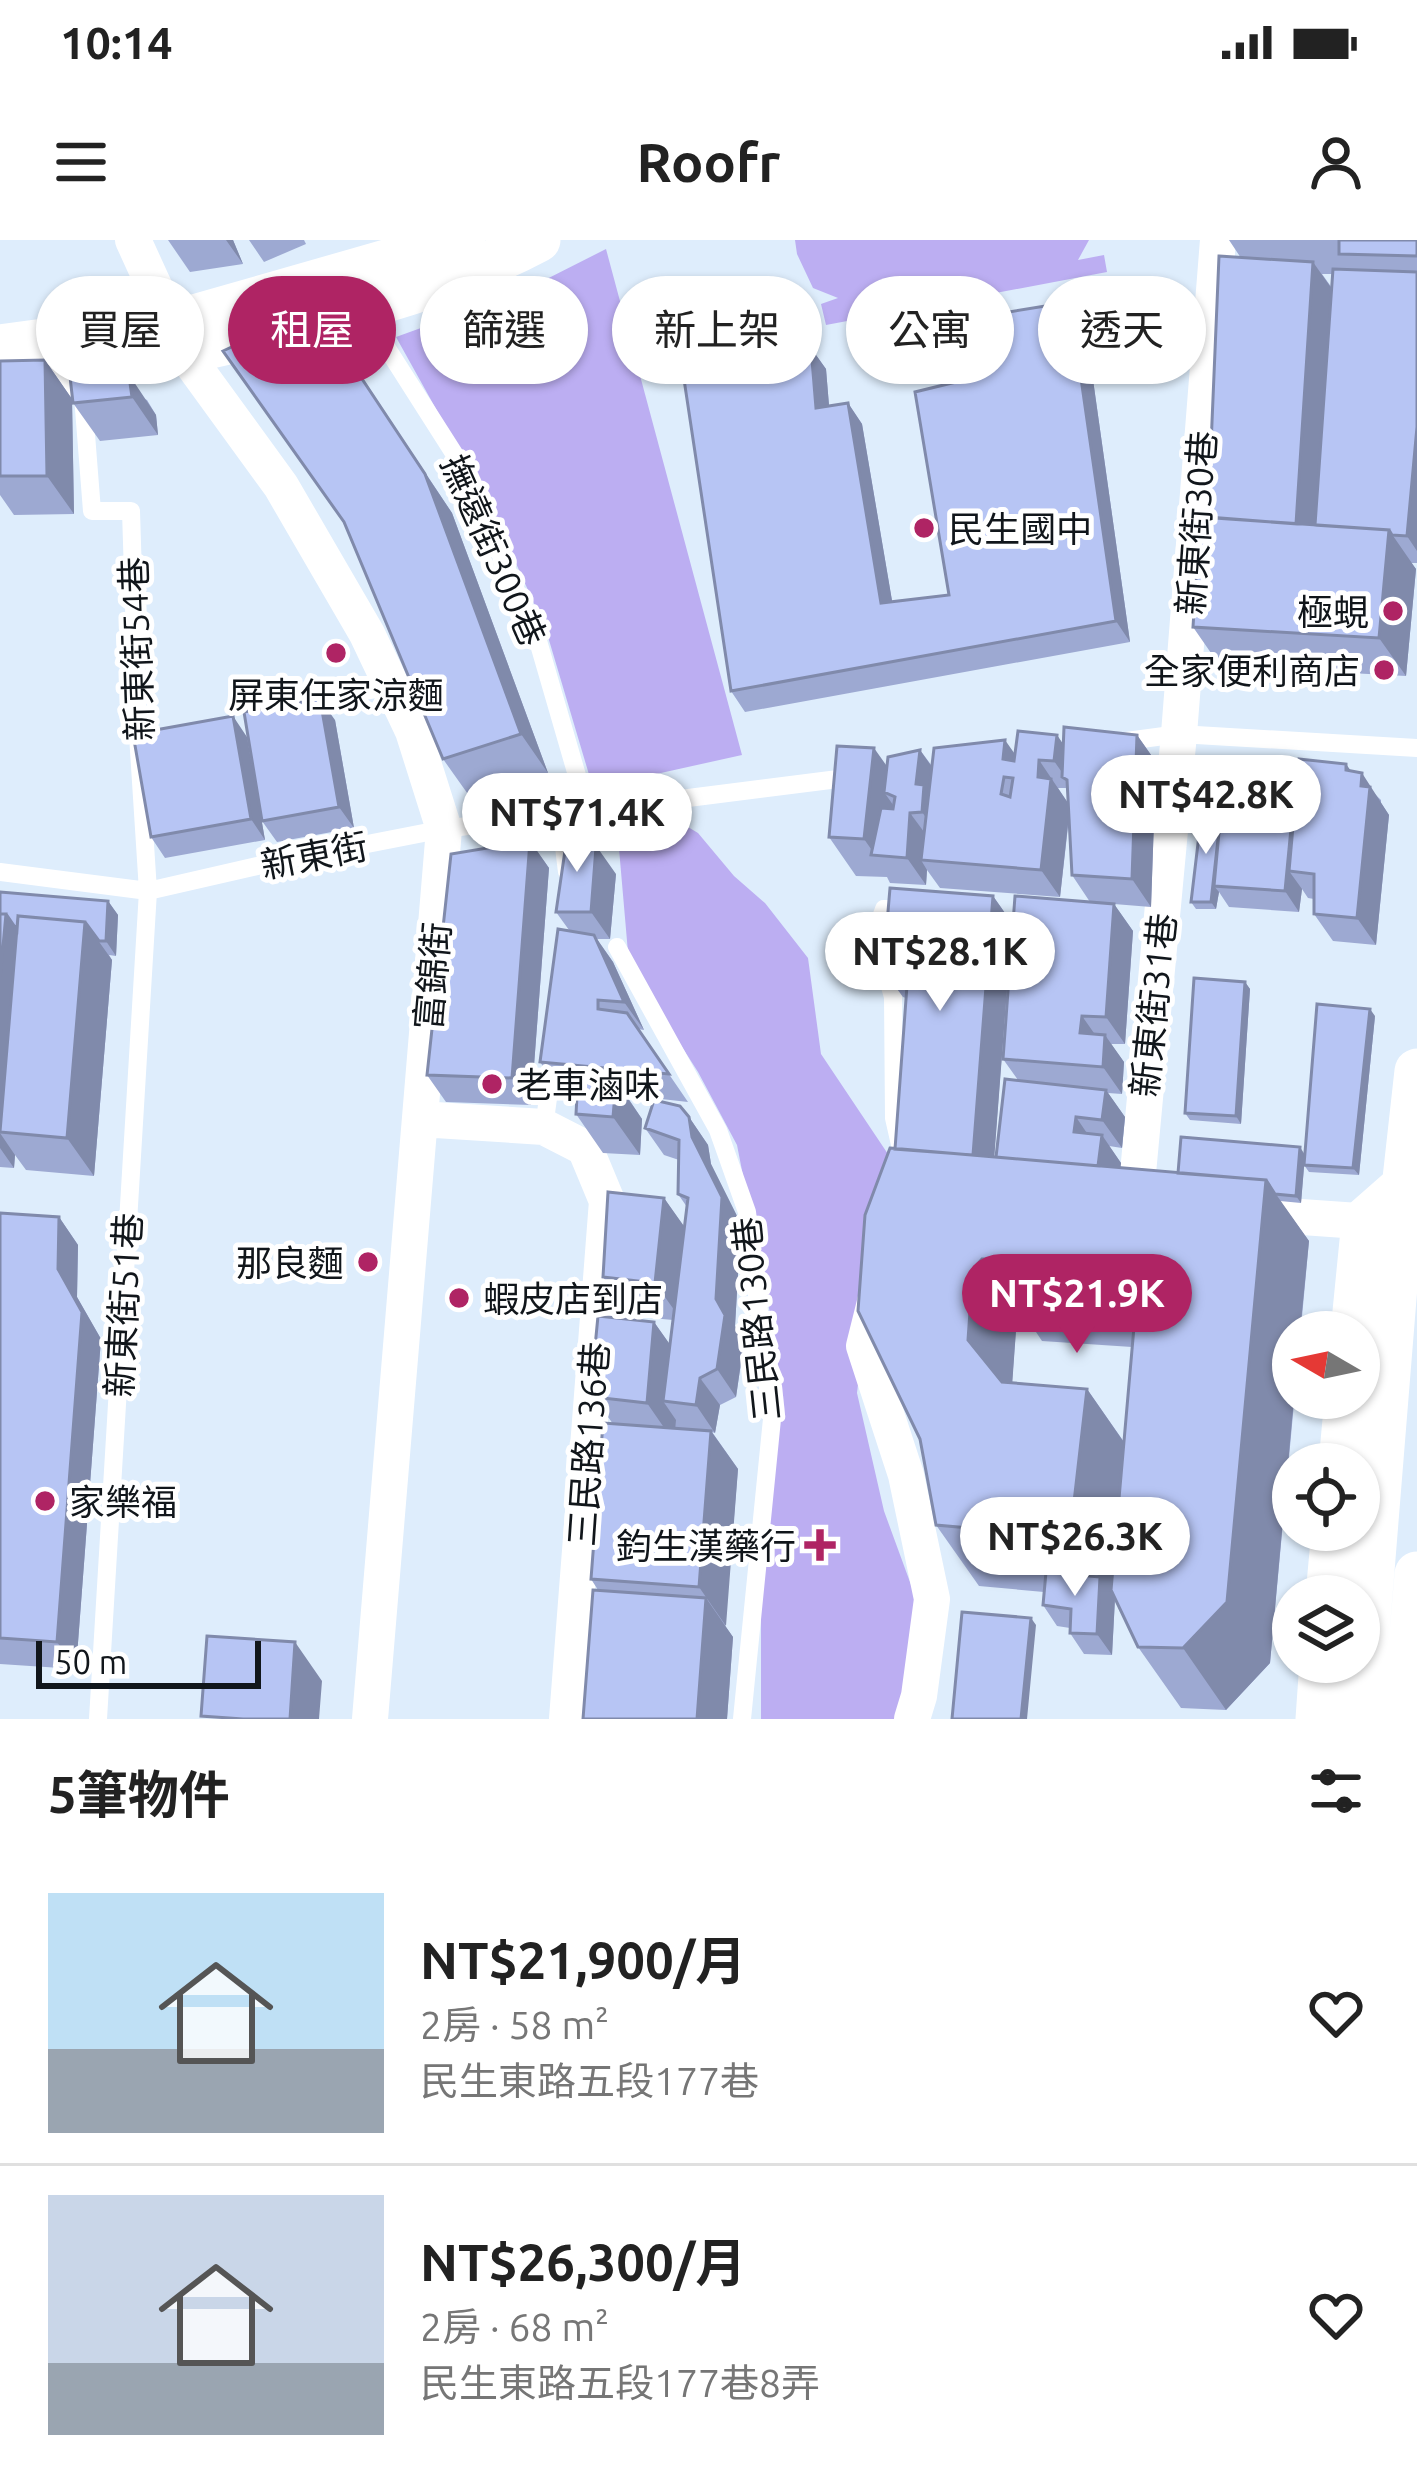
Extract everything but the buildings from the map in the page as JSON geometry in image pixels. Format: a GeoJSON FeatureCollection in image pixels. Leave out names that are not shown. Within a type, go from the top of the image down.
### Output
{"type":"FeatureCollection","features":[{"type":"Feature","properties":{"kind":"street","name":"富錦街"},"geometry":{"type":"LineString","coordinates":[[133,240],[149,276]]}},
{"type":"Feature","properties":{"kind":"street"},"geometry":{"type":"LineString","coordinates":[[204,330],[463,240]]}},
{"type":"Feature","properties":{"kind":"street"},"geometry":{"type":"LineString","coordinates":[[396,297],[488,267],[538,240]]}},
{"type":"Feature","properties":{"kind":"street","name":"新東街30巷"},"geometry":{"type":"LineString","coordinates":[[1180,734],[1218,240]]}},
{"type":"Feature","properties":{"kind":"street"},"geometry":{"type":"LineString","coordinates":[[0,347],[36,345]]}},
{"type":"Feature","properties":{"kind":"street","name":"富錦街"},"geometry":{"type":"LineString","coordinates":[[204,376],[281,487],[367,634],[413,731],[444,829],[370,1719]]}},
{"type":"Feature","properties":{"kind":"street"},"geometry":{"type":"LineString","coordinates":[[0,384],[36,379]]}},
{"type":"Feature","properties":{"kind":"street","name":"新東街31巷"},"geometry":{"type":"LineString","coordinates":[[1135,1204],[1131,1108],[1180,734]]}},
{"type":"Feature","properties":{"kind":"street"},"geometry":{"type":"LineString","coordinates":[[1360,1719],[1396,1214],[1417,1071]]}},
{"type":"Feature","properties":{"kind":"street"},"geometry":{"type":"LineString","coordinates":[[420,1119],[544,1127]]}},
{"type":"Feature","properties":{"kind":"street","name":"三民路136巷"},"geometry":{"type":"LineString","coordinates":[[544,1127],[585,1148],[607,1201],[567,1719]]}},
{"type":"Feature","properties":{"kind":"street"},"geometry":{"type":"LineString","coordinates":[[1089,1201],[1189,1209],[1396,1214]]}},
{"type":"Feature","properties":{"kind":"street"},"geometry":{"type":"LineString","coordinates":[[1361,1311],[1396,1214]]}},
{"type":"Feature","properties":{"kind":"street"},"geometry":{"type":"LineString","coordinates":[[885,1260],[864,1346],[906,1475],[932,1599],[912,1719]]}},
{"type":"Feature","properties":{"kind":"street"},"geometry":{"type":"LineString","coordinates":[[1405,1719],[1417,1574]]}},
{"type":"Feature","properties":{"kind":"street"},"geometry":{"type":"LineString","coordinates":[[1318,1719],[1321,1683]]}},
{"type":"Feature","properties":{"kind":"lane","name":"撫遠街300巷"},"geometry":{"type":"LineString","coordinates":[[396,363],[462,466],[538,641],[587,810]]}},
{"type":"Feature","properties":{"kind":"lane","name":"新東街54巷"},"geometry":{"type":"LineString","coordinates":[[84,384],[92,511],[131,511],[148,891]]}},
{"type":"Feature","properties":{"kind":"lane"},"geometry":{"type":"LineString","coordinates":[[277,708],[392,686]]}},
{"type":"Feature","properties":{"kind":"lane"},"geometry":{"type":"LineString","coordinates":[[138,735],[161,731]]}},
{"type":"Feature","properties":{"kind":"lane"},"geometry":{"type":"LineString","coordinates":[[1110,743],[1180,734],[1417,748]]}},
{"type":"Feature","properties":{"kind":"lane","name":"新東街"},"geometry":{"type":"LineString","coordinates":[[0,872],[148,891],[444,829],[879,773]]}},
{"type":"Feature","properties":{"kind":"lane"},"geometry":{"type":"LineString","coordinates":[[560,814],[569,884]]}},
{"type":"Feature","properties":{"kind":"lane","name":"新東街51巷"},"geometry":{"type":"LineString","coordinates":[[98,1719],[148,891]]}},
{"type":"Feature","properties":{"kind":"lane"},"geometry":{"type":"LineString","coordinates":[[904,1165],[894,1118],[892,997],[875,934],[884,909],[930,911]]}},
{"type":"Feature","properties":{"kind":"lane","name":"三民路130巷"},"geometry":{"type":"LineString","coordinates":[[617,947],[718,1130],[747,1212],[772,1419],[742,1719]]}},
{"type":"Feature","properties":{"kind":"lane"},"geometry":{"type":"LineString","coordinates":[[544,1127],[556,1034]]}},
{"type":"Feature","properties":{"kind":"shaded area"},"geometry":{"type":"Polygon","coordinates":[[[795,240],[1089,240],[1078,260],[1104,255],[1107,272],[1038,276],[1038,285],[1014,290],[1014,276],[846,276],[846,321],[826,325],[822,304],[838,298],[822,292],[822,276],[807,276],[795,240]]]}},
{"type":"Feature","properties":{"kind":"shaded area"},"geometry":{"type":"Polygon","coordinates":[[[606,249],[613,276],[612,384],[642,384],[742,755],[593,788],[546,630],[490,506],[422,384],[588,384],[588,276],[553,276],[606,249]]]}},
{"type":"Feature","properties":{"kind":"shaded area"},"geometry":{"type":"Polygon","coordinates":[[[420,328],[420,380],[396,337],[420,328]]]}},
{"type":"Feature","properties":{"kind":"shaded area"},"geometry":{"type":"Polygon","coordinates":[[[616,814],[678,821],[698,833],[734,876],[765,903],[808,958],[821,1054],[900,1172],[876,1234],[857,1393],[884,1511],[918,1604],[897,1719],[761,1719],[761,1592],[778,1439],[778,1354],[737,1145],[698,1072],[629,964],[616,814]]]}},
{"type":"Feature","properties":{"kind":"place","name":"民生國中"},"geometry":{"type":"Point","coordinates":[924,528]}},
{"type":"Feature","properties":{"kind":"place","name":"極蜆"},"geometry":{"type":"Point","coordinates":[1393,611]}},
{"type":"Feature","properties":{"kind":"place","name":"屏東任家涼麵"},"geometry":{"type":"Point","coordinates":[336,653]}},
{"type":"Feature","properties":{"kind":"place","name":"全家便利商店"},"geometry":{"type":"Point","coordinates":[1384,670]}},
{"type":"Feature","properties":{"kind":"place","name":"老車滷味"},"geometry":{"type":"Point","coordinates":[492,1084]}},
{"type":"Feature","properties":{"kind":"place","name":"那良麵"},"geometry":{"type":"Point","coordinates":[368,1262]}},
{"type":"Feature","properties":{"kind":"place","name":"蝦皮店到店"},"geometry":{"type":"Point","coordinates":[459,1298]}},
{"type":"Feature","properties":{"kind":"place","name":"家樂福"},"geometry":{"type":"Point","coordinates":[45,1501]}},
{"type":"Feature","properties":{"kind":"place","name":"鈞生漢藥行"},"geometry":{"type":"Point","coordinates":[820,1545]}}]}
